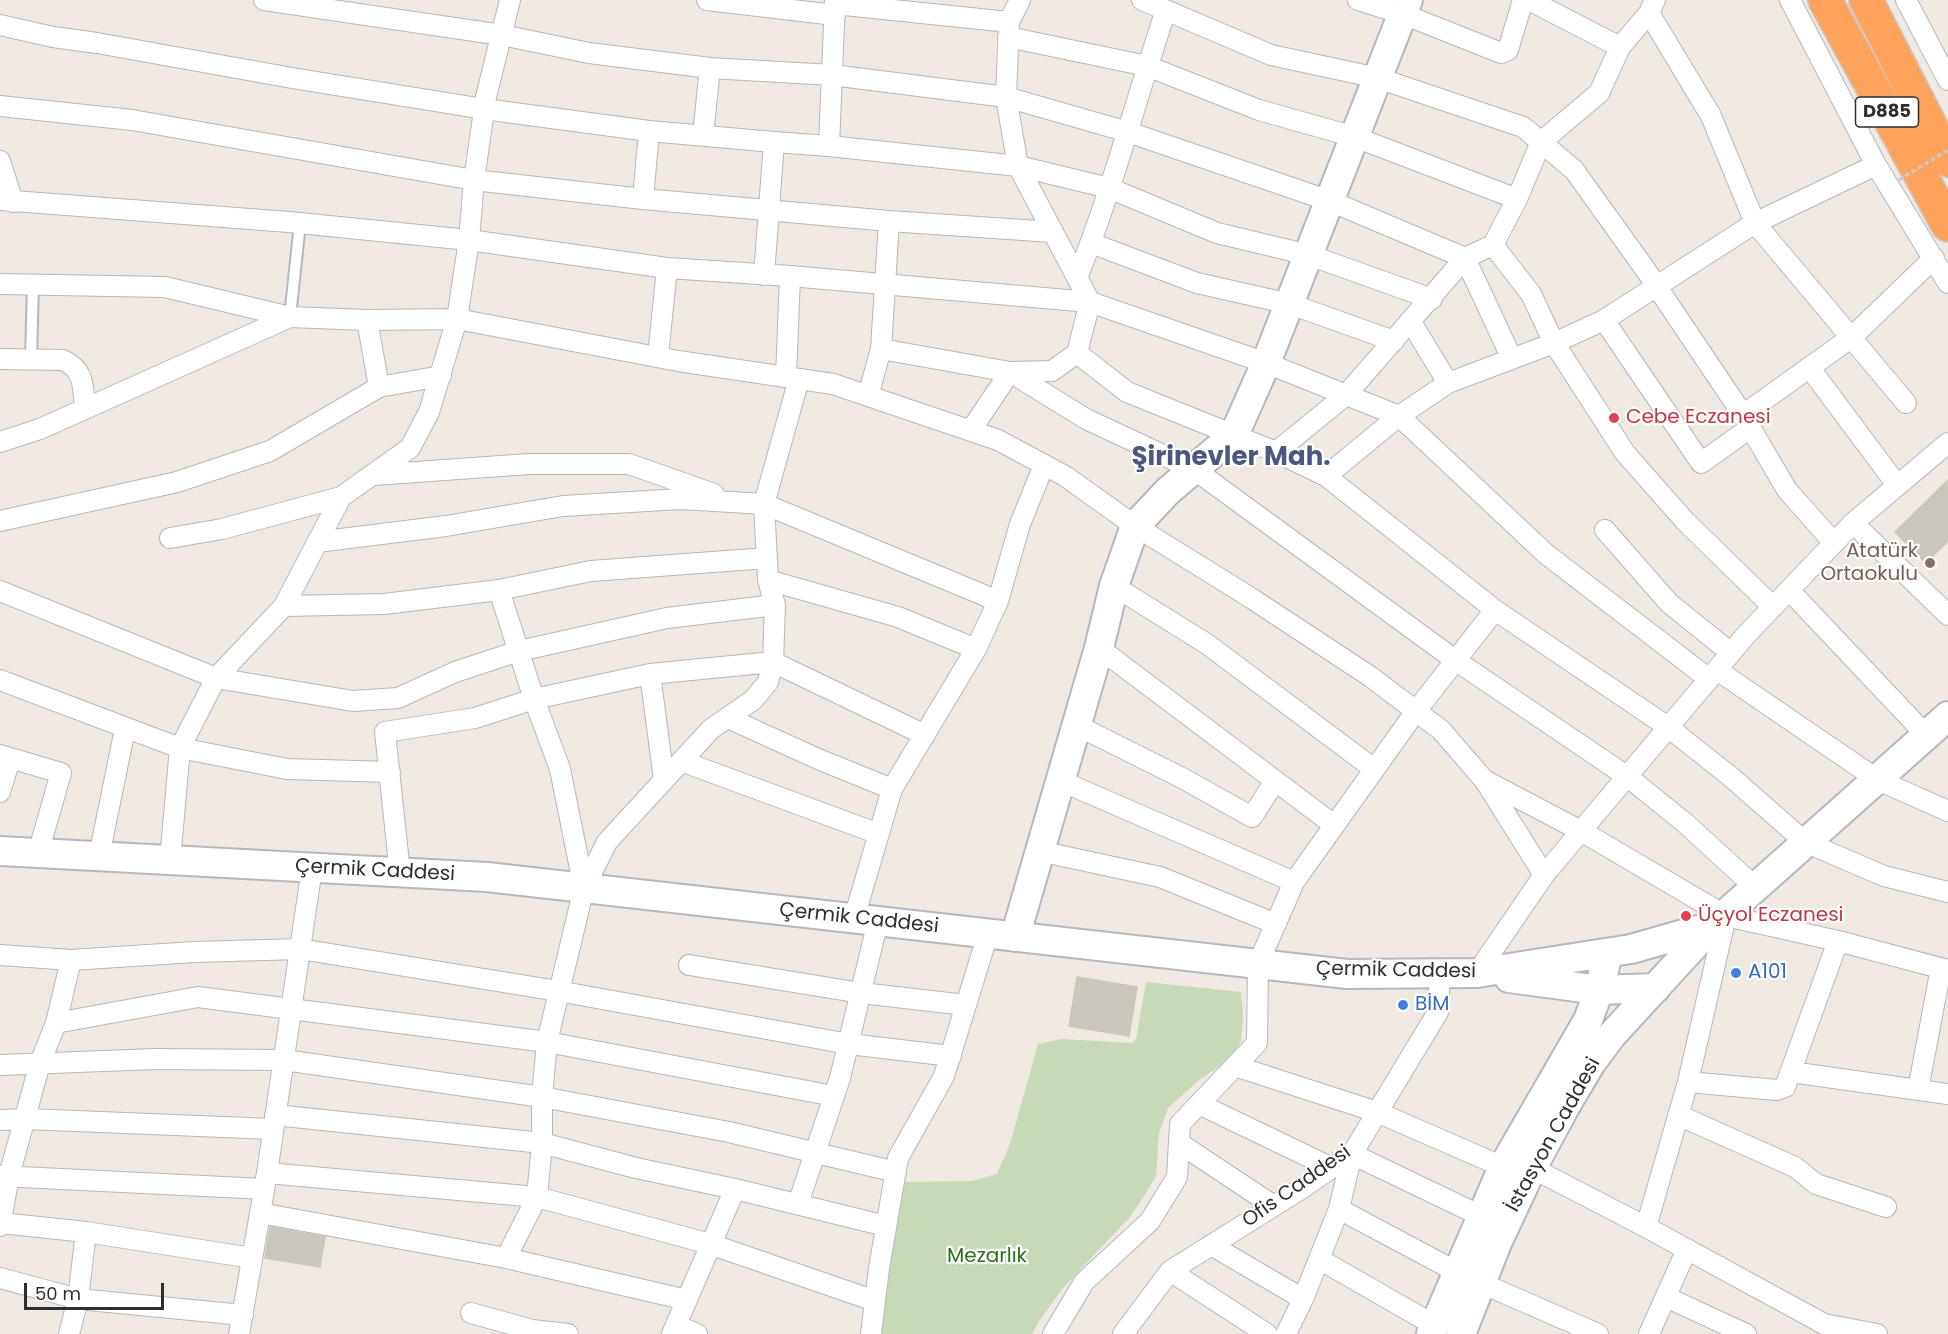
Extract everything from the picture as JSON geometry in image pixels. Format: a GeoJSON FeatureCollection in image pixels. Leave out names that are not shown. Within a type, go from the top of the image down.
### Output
{"type":"FeatureCollection","features":[{"type":"Feature","properties":{"kind":"highway","name":"D885"},"geometry":{"type":"LineString","coordinates":[[1825,0],[1948,225]]}},
{"type":"Feature","properties":{"kind":"highway","name":"D885"},"geometry":{"type":"LineString","coordinates":[[1866,0],[1948,160]]}},
{"type":"Feature","properties":{"kind":"main road"},"geometry":{"type":"LineString","coordinates":[[1002,935],[1039,851],[1099,648],[1114,586],[1135,526],[1168,491],[1234,435],[1290,304],[1405,7]]}},
{"type":"Feature","properties":{"kind":"main road","name":"İstasyon Caddesi"},"geometry":{"type":"LineString","coordinates":[[1442,1331],[1469,1277],[1565,1107],[1591,1063],[1623,1021],[1719,921],[1948,716]]}},
{"type":"Feature","properties":{"kind":"main road","name":"Çermik Caddesi"},"geometry":{"type":"LineString","coordinates":[[0,851],[487,878],[1347,974],[1477,973],[1608,954],[1719,921]]}},
{"type":"Feature","properties":{"kind":"main road"},"geometry":{"type":"LineString","coordinates":[[1469,1277],[1481,1216],[1503,1167],[1588,1020],[1599,990],[1608,954]]}},
{"type":"Feature","properties":{"kind":"main road"},"geometry":{"type":"LineString","coordinates":[[1477,973],[1599,990],[1656,988]]}},
{"type":"Feature","properties":{"kind":"street"},"geometry":{"type":"LineString","coordinates":[[170,538],[222,529],[341,497],[374,476],[410,448],[429,412],[457,319],[469,240],[474,180],[484,109],[510,0]]}},
{"type":"Feature","properties":{"kind":"street"},"geometry":{"type":"LineString","coordinates":[[707,0],[835,6],[1008,29],[1147,66],[1259,110],[1355,137],[1517,199]]}},
{"type":"Feature","properties":{"kind":"street"},"geometry":{"type":"LineString","coordinates":[[881,349],[1010,372],[1052,371],[1077,353],[1090,302],[1018,166],[1006,98],[1008,29],[1020,0]]}},
{"type":"Feature","properties":{"kind":"street"},"geometry":{"type":"LineString","coordinates":[[1142,0],[1271,55],[1378,78],[1523,127],[1574,170],[1657,287],[1747,421],[1787,490],[1834,543]]}},
{"type":"Feature","properties":{"kind":"street"},"geometry":{"type":"LineString","coordinates":[[1358,0],[1405,7],[1501,53],[1508,51],[1523,0]]}},
{"type":"Feature","properties":{"kind":"street"},"geometry":{"type":"LineString","coordinates":[[1529,0],[1620,47]]}},
{"type":"Feature","properties":{"kind":"street"},"geometry":{"type":"LineString","coordinates":[[1790,0],[1876,165],[1948,283]]}},
{"type":"Feature","properties":{"kind":"street"},"geometry":{"type":"LineString","coordinates":[[271,1],[502,35],[589,53],[710,68],[832,75],[1006,98],[1128,132],[1330,201],[1466,258],[1512,359]]}},
{"type":"Feature","properties":{"kind":"street"},"geometry":{"type":"LineString","coordinates":[[1915,4],[1948,80]]}},
{"type":"Feature","properties":{"kind":"street"},"geometry":{"type":"LineString","coordinates":[[829,146],[835,6]]}},
{"type":"Feature","properties":{"kind":"street"},"geometry":{"type":"LineString","coordinates":[[1276,452],[1346,395],[1466,258],[1493,245],[1517,199],[1541,142],[1599,93],[1620,47],[1652,6],[1711,116],[1755,223],[1906,403]]}},
{"type":"Feature","properties":{"kind":"street"},"geometry":{"type":"LineString","coordinates":[[1077,278],[1128,132],[1166,10]]}},
{"type":"Feature","properties":{"kind":"street"},"geometry":{"type":"LineString","coordinates":[[0,25],[53,37],[484,109],[649,131],[829,146],[1018,166],[1109,188],[1217,233],[1309,255],[1432,299]]}},
{"type":"Feature","properties":{"kind":"street"},"geometry":{"type":"LineString","coordinates":[[703,135],[710,68]]}},
{"type":"Feature","properties":{"kind":"street"},"geometry":{"type":"LineString","coordinates":[[0,106],[132,120],[474,180],[768,211],[1053,232]]}},
{"type":"Feature","properties":{"kind":"street"},"geometry":{"type":"LineString","coordinates":[[643,199],[649,131]]}},
{"type":"Feature","properties":{"kind":"street"},"geometry":{"type":"LineString","coordinates":[[764,275],[774,142]]}},
{"type":"Feature","properties":{"kind":"street"},"geometry":{"type":"LineString","coordinates":[[0,161],[7,201],[300,223],[469,240],[667,268],[790,276],[1090,302],[1266,363],[1399,416],[1546,554],[1713,674],[1878,780],[1948,811]]}},
{"type":"Feature","properties":{"kind":"street"},"geometry":{"type":"LineString","coordinates":[[1326,477],[1399,416],[1448,383],[1554,343],[1604,320],[1755,223],[1876,165]]}},
{"type":"Feature","properties":{"kind":"street"},"geometry":{"type":"LineString","coordinates":[[868,396],[881,349],[889,221]]}},
{"type":"Feature","properties":{"kind":"street"},"geometry":{"type":"LineString","coordinates":[[1091,243],[1197,283],[1290,304],[1394,341]]}},
{"type":"Feature","properties":{"kind":"street"},"geometry":{"type":"LineString","coordinates":[[1493,245],[1531,294],[1554,343],[1625,453],[1685,521],[1773,607]]}},
{"type":"Feature","properties":{"kind":"street"},"geometry":{"type":"LineString","coordinates":[[1604,320],[1701,464],[1809,367],[1851,337],[1934,258]]}},
{"type":"Feature","properties":{"kind":"street"},"geometry":{"type":"LineString","coordinates":[[658,356],[667,268]]}},
{"type":"Feature","properties":{"kind":"street"},"geometry":{"type":"LineString","coordinates":[[506,1258],[537,1197],[547,1042],[584,888],[607,842],[711,729],[753,700],[768,682],[773,662],[775,605],[768,580],[764,504],[793,378],[790,276]]}},
{"type":"Feature","properties":{"kind":"street"},"geometry":{"type":"LineString","coordinates":[[0,284],[165,287],[290,317],[367,321],[457,319],[658,356],[833,384],[998,440],[1065,476],[1135,526],[1371,677],[1441,730],[1485,781],[1544,875]]}},
{"type":"Feature","properties":{"kind":"street"},"geometry":{"type":"LineString","coordinates":[[0,442],[40,429],[290,317]]}},
{"type":"Feature","properties":{"kind":"street"},"geometry":{"type":"LineString","coordinates":[[367,321],[380,387]]}},
{"type":"Feature","properties":{"kind":"street"},"geometry":{"type":"LineString","coordinates":[[1412,322],[1448,383]]}},
{"type":"Feature","properties":{"kind":"street"},"geometry":{"type":"LineString","coordinates":[[1077,353],[1127,392],[1276,452],[1326,477],[1495,610],[1668,727],[1731,777],[1805,842],[1884,876],[1948,892]]}},
{"type":"Feature","properties":{"kind":"street"},"geometry":{"type":"LineString","coordinates":[[0,359],[63,360],[77,369],[81,375],[85,408]]}},
{"type":"Feature","properties":{"kind":"street"},"geometry":{"type":"LineString","coordinates":[[1809,367],[1897,485]]}},
{"type":"Feature","properties":{"kind":"street"},"geometry":{"type":"LineString","coordinates":[[971,430],[1010,372]]}},
{"type":"Feature","properties":{"kind":"street"},"geometry":{"type":"LineString","coordinates":[[1010,372],[1086,419],[1195,470],[1455,660],[1628,777],[1685,823],[1756,888]]}},
{"type":"Feature","properties":{"kind":"street"},"geometry":{"type":"LineString","coordinates":[[0,521],[177,482],[270,452],[380,387],[441,375]]}},
{"type":"Feature","properties":{"kind":"street"},"geometry":{"type":"LineString","coordinates":[[1477,973],[1544,875],[1731,653],[1853,523],[1948,443]]}},
{"type":"Feature","properties":{"kind":"street"},"geometry":{"type":"LineString","coordinates":[[374,476],[529,464],[629,464],[736,502]]}},
{"type":"Feature","properties":{"kind":"street"},"geometry":{"type":"LineString","coordinates":[[798,1204],[834,1096],[861,993],[866,920],[879,834],[892,789],[976,649],[998,601],[1020,524],[1044,465]]}},
{"type":"Feature","properties":{"kind":"street"},"geometry":{"type":"LineString","coordinates":[[170,860],[180,748],[216,678],[284,606],[341,497]]}},
{"type":"Feature","properties":{"kind":"street"},"geometry":{"type":"LineString","coordinates":[[317,542],[446,526],[563,506],[681,499],[764,504],[998,601]]}},
{"type":"Feature","properties":{"kind":"street"},"geometry":{"type":"LineString","coordinates":[[1853,523],[1948,615]]}},
{"type":"Feature","properties":{"kind":"street"},"geometry":{"type":"LineString","coordinates":[[1605,530],[1669,603],[1731,653]]}},
{"type":"Feature","properties":{"kind":"street"},"geometry":{"type":"LineString","coordinates":[[284,606],[384,604],[499,590],[591,571],[767,558]]}},
{"type":"Feature","properties":{"kind":"street"},"geometry":{"type":"LineString","coordinates":[[768,580],[897,617],[976,649]]}},
{"type":"Feature","properties":{"kind":"street"},"geometry":{"type":"LineString","coordinates":[[1114,586],[1207,644],[1374,769]]}},
{"type":"Feature","properties":{"kind":"street"},"geometry":{"type":"LineString","coordinates":[[499,590],[534,699],[560,769],[584,888]]}},
{"type":"Feature","properties":{"kind":"street"},"geometry":{"type":"LineString","coordinates":[[1789,590],[1926,735]]}},
{"type":"Feature","properties":{"kind":"street"},"geometry":{"type":"LineString","coordinates":[[0,591],[216,678],[353,701],[398,698],[455,672],[519,651],[667,618],[775,605]]}},
{"type":"Feature","properties":{"kind":"street"},"geometry":{"type":"LineString","coordinates":[[1061,1331],[1084,1282],[1150,1221],[1177,1177],[1180,1124],[1257,1043],[1257,964],[1294,882],[1416,711],[1495,610]]}},
{"type":"Feature","properties":{"kind":"street"},"geometry":{"type":"LineString","coordinates":[[1099,648],[1334,825]]}},
{"type":"Feature","properties":{"kind":"street"},"geometry":{"type":"LineString","coordinates":[[400,873],[385,732],[475,718],[534,699],[650,674],[773,662],[925,735]]}},
{"type":"Feature","properties":{"kind":"street"},"geometry":{"type":"LineString","coordinates":[[650,674],[664,780]]}},
{"type":"Feature","properties":{"kind":"street"},"geometry":{"type":"LineString","coordinates":[[0,680],[180,748],[287,769],[390,772]]}},
{"type":"Feature","properties":{"kind":"street"},"geometry":{"type":"LineString","coordinates":[[728,718],[818,759],[892,789]]}},
{"type":"Feature","properties":{"kind":"street"},"geometry":{"type":"LineString","coordinates":[[1076,725],[1184,779],[1252,818],[1275,781]]}},
{"type":"Feature","properties":{"kind":"street"},"geometry":{"type":"LineString","coordinates":[[99,856],[125,729]]}},
{"type":"Feature","properties":{"kind":"street"},"geometry":{"type":"LineString","coordinates":[[0,792],[5,757],[61,773],[38,853]]}},
{"type":"Feature","properties":{"kind":"street"},"geometry":{"type":"LineString","coordinates":[[681,761],[879,834]]}},
{"type":"Feature","properties":{"kind":"street"},"geometry":{"type":"LineString","coordinates":[[1061,781],[1294,882]]}},
{"type":"Feature","properties":{"kind":"street"},"geometry":{"type":"LineString","coordinates":[[1485,781],[1581,831],[1719,921],[1838,941],[1945,969],[1918,1090]]}},
{"type":"Feature","properties":{"kind":"street"},"geometry":{"type":"LineString","coordinates":[[1039,851],[1160,877],[1276,924]]}},
{"type":"Feature","properties":{"kind":"street"},"geometry":{"type":"LineString","coordinates":[[0,1278],[78,1299],[241,1324],[284,1060],[312,868]]}},
{"type":"Feature","properties":{"kind":"street"},"geometry":{"type":"LineString","coordinates":[[1646,1227],[1688,1082],[1719,921]]}},
{"type":"Feature","properties":{"kind":"street"},"geometry":{"type":"LineString","coordinates":[[871,1334],[898,1158],[944,1076],[966,1005],[1002,935]]}},
{"type":"Feature","properties":{"kind":"street"},"geometry":{"type":"LineString","coordinates":[[1688,1082],[1777,1090],[1785,1087],[1838,941]]}},
{"type":"Feature","properties":{"kind":"street"},"geometry":{"type":"LineString","coordinates":[[0,955],[71,960],[194,952],[300,949],[558,991],[849,1044],[951,1056]]}},
{"type":"Feature","properties":{"kind":"street"},"geometry":{"type":"LineString","coordinates":[[71,960],[56,1023],[40,1063],[26,1119],[5,1176],[0,1224],[86,1232],[252,1258]]}},
{"type":"Feature","properties":{"kind":"street"},"geometry":{"type":"LineString","coordinates":[[689,965],[861,993],[966,1005]]}},
{"type":"Feature","properties":{"kind":"street","name":"Ofis Caddesi"},"geometry":{"type":"LineString","coordinates":[[1132,1331],[1170,1271],[1352,1154],[1438,1012],[1440,974]]}},
{"type":"Feature","properties":{"kind":"street"},"geometry":{"type":"LineString","coordinates":[[56,1023],[198,997],[547,1042],[834,1096]]}},
{"type":"Feature","properties":{"kind":"street"},"geometry":{"type":"LineString","coordinates":[[0,1065],[154,1059],[284,1060],[542,1097],[729,1132],[896,1172]]}},
{"type":"Feature","properties":{"kind":"street"},"geometry":{"type":"LineString","coordinates":[[1235,1066],[1377,1112],[1503,1167]]}},
{"type":"Feature","properties":{"kind":"street"},"geometry":{"type":"LineString","coordinates":[[1791,1072],[1948,1094]]}},
{"type":"Feature","properties":{"kind":"street"},"geometry":{"type":"LineString","coordinates":[[1199,1104],[1332,1168]]}},
{"type":"Feature","properties":{"kind":"street"},"geometry":{"type":"LineString","coordinates":[[1678,1115],[1795,1167],[1816,1184],[1886,1206]]}},
{"type":"Feature","properties":{"kind":"street"},"geometry":{"type":"LineString","coordinates":[[0,1120],[274,1122],[542,1143],[636,1168],[735,1189],[886,1227]]}},
{"type":"Feature","properties":{"kind":"street"},"geometry":{"type":"LineString","coordinates":[[1179,1143],[1274,1206]]}},
{"type":"Feature","properties":{"kind":"street"},"geometry":{"type":"LineString","coordinates":[[1286,1334],[1303,1299],[1339,1209],[1352,1154],[1481,1216]]}},
{"type":"Feature","properties":{"kind":"street"},"geometry":{"type":"LineString","coordinates":[[1532,1168],[1824,1324],[1847,1331],[1877,1334]]}},
{"type":"Feature","properties":{"kind":"street"},"geometry":{"type":"LineString","coordinates":[[5,1176],[265,1181],[537,1197],[710,1244],[875,1301]]}},
{"type":"Feature","properties":{"kind":"street"},"geometry":{"type":"LineString","coordinates":[[697,1334],[674,1329],[735,1189]]}},
{"type":"Feature","properties":{"kind":"street"},"geometry":{"type":"LineString","coordinates":[[1339,1209],[1469,1277],[1598,1334]]}},
{"type":"Feature","properties":{"kind":"street"},"geometry":{"type":"LineString","coordinates":[[260,1213],[506,1258],[687,1300]]}},
{"type":"Feature","properties":{"kind":"street"},"geometry":{"type":"LineString","coordinates":[[69,1334],[78,1299],[86,1232]]}},
{"type":"Feature","properties":{"kind":"street"},"geometry":{"type":"LineString","coordinates":[[1211,1245],[1303,1299]]}},
{"type":"Feature","properties":{"kind":"street"},"geometry":{"type":"LineString","coordinates":[[1649,1334],[1687,1249]]}},
{"type":"Feature","properties":{"kind":"street"},"geometry":{"type":"LineString","coordinates":[[1319,1259],[1442,1331]]}},
{"type":"Feature","properties":{"kind":"street"},"geometry":{"type":"LineString","coordinates":[[1170,1271],[1267,1334]]}},
{"type":"Feature","properties":{"kind":"street"},"geometry":{"type":"LineString","coordinates":[[1666,1297],[1746,1334]]}},
{"type":"Feature","properties":{"kind":"street"},"geometry":{"type":"LineString","coordinates":[[471,1313],[532,1330],[568,1334]]}},
{"type":"Feature","properties":{"kind":"lane"},"geometry":{"type":"LineString","coordinates":[[290,317],[300,223]]}},
{"type":"Feature","properties":{"kind":"lane"},"geometry":{"type":"LineString","coordinates":[[31,358],[33,285]]}},
{"type":"Feature","properties":{"kind":"path"},"geometry":{"type":"LineString","coordinates":[[1899,180],[1948,150]]}},
{"type":"Feature","properties":{"kind":"green space","name":"Mezarlık"},"geometry":{"type":"Polygon","coordinates":[[[1146,982],[1241,992],[1243,1015],[1241,1041],[1233,1057],[1198,1081],[1168,1108],[1159,1133],[1156,1176],[1130,1217],[1063,1288],[1032,1334],[878,1334],[902,1182],[972,1181],[997,1174],[1010,1144],[1038,1044],[1061,1039],[1132,1043],[1136,1039],[1146,982]]]}},
{"type":"Feature","properties":{"kind":"building"},"geometry":{"type":"Polygon","coordinates":[[[1948,480],[1948,541],[1926,563],[1895,532],[1948,480]]]}},
{"type":"Feature","properties":{"kind":"building"},"geometry":{"type":"Polygon","coordinates":[[[1077,977],[1137,987],[1129,1036],[1069,1026],[1077,977]]]}},
{"type":"Feature","properties":{"kind":"building"},"geometry":{"type":"Polygon","coordinates":[[[270,1227],[325,1237],[320,1267],[265,1258],[270,1227]]]}},
{"type":"Feature","properties":{"kind":"place","name":"Cebe Eczanesi"},"geometry":{"type":"Point","coordinates":[1614,418]}},
{"type":"Feature","properties":{"kind":"place","name":"Atatürk Ortaokulu"},"geometry":{"type":"Point","coordinates":[1930,563]}},
{"type":"Feature","properties":{"kind":"place","name":"Üçyol Eczanesi"},"geometry":{"type":"Point","coordinates":[1686,916]}},
{"type":"Feature","properties":{"kind":"place","name":"A101"},"geometry":{"type":"Point","coordinates":[1736,973]}},
{"type":"Feature","properties":{"kind":"place","name":"BİM"},"geometry":{"type":"Point","coordinates":[1403,1005]}},
{"type":"Feature","properties":{"kind":"district","name":"Şirinevler Mah."},"geometry":{"type":"Point","coordinates":[1231,458]}}]}
